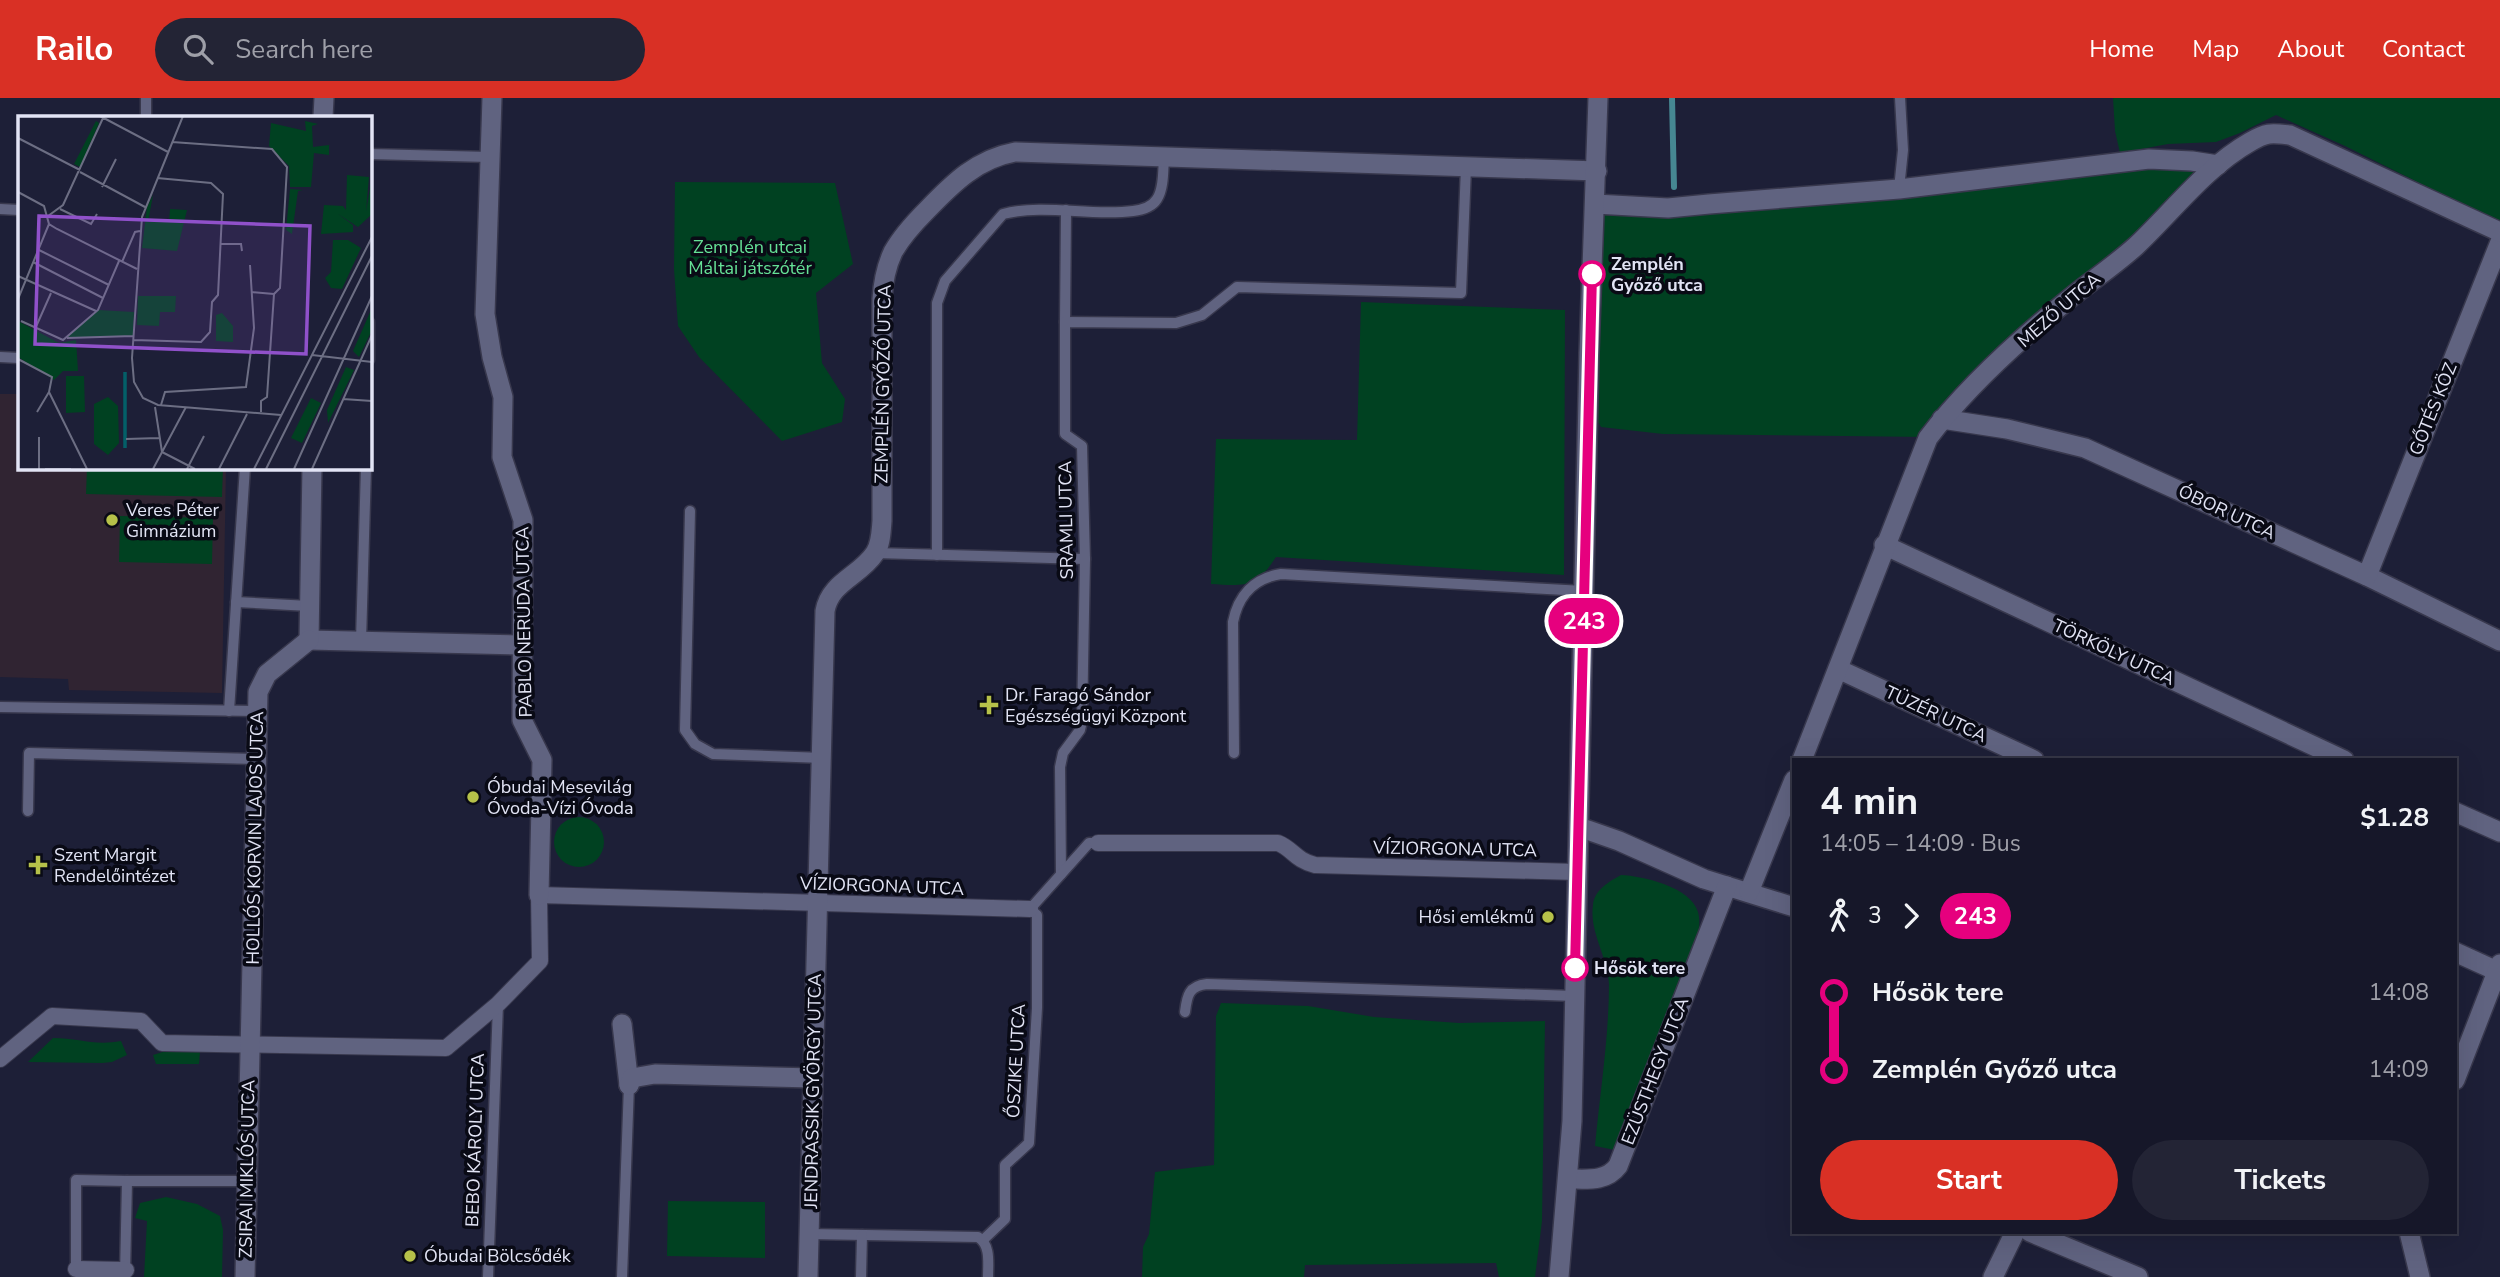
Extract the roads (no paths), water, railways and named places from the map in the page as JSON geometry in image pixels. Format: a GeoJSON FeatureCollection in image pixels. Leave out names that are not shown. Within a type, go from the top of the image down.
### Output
{"type":"FeatureCollection","features":[{"type":"Feature","properties":{"kind":"street"},"geometry":{"type":"LineString","coordinates":[[323,116],[324,98]]}},
{"type":"Feature","properties":{"kind":"street","name":"PABLO NERUDA UTCA"},"geometry":{"type":"LineString","coordinates":[[492,98],[485,314],[492,357],[503,397],[502,457],[523,520],[523,720],[542,760],[539,895]]}},
{"type":"Feature","properties":{"kind":"street"},"geometry":{"type":"LineString","coordinates":[[1559,1277],[1569,1179],[1589,353],[1598,98]]}},
{"type":"Feature","properties":{"kind":"street","name":"MEZŐ UTCA"},"geometry":{"type":"LineString","coordinates":[[1803,758],[1928,438],[1942,419],[1988,372],[2057,310],[2134,248],[2218,165],[2268,132],[2290,135],[2500,232]]}},
{"type":"Feature","properties":{"kind":"street","name":"ZEMPLÉN GYŐZŐ UTCA"},"geometry":{"type":"LineString","coordinates":[[875,553],[882,521],[882,299],[888,265],[907,231],[952,183],[996,156],[1015,152],[1597,171]]}},
{"type":"Feature","properties":{"kind":"street"},"geometry":{"type":"LineString","coordinates":[[1595,204],[1668,208],[1899,189],[2149,159],[2218,165]]}},
{"type":"Feature","properties":{"kind":"street","name":"GŐTÉS KÖZ"},"geometry":{"type":"LineString","coordinates":[[2367,576],[2500,242]]}},
{"type":"Feature","properties":{"kind":"street","name":"ÓBOR UTCA"},"geometry":{"type":"LineString","coordinates":[[1942,419],[2052,438],[2085,448],[2367,576],[2500,641]]}},
{"type":"Feature","properties":{"kind":"street"},"geometry":{"type":"LineString","coordinates":[[312,469],[309,640],[522,645]]}},
{"type":"Feature","properties":{"kind":"street","name":"TÖRKÖLY UTCA"},"geometry":{"type":"LineString","coordinates":[[1884,545],[2340,758]]}},
{"type":"Feature","properties":{"kind":"street"},"geometry":{"type":"LineString","coordinates":[[818,904],[827,602],[836,587],[875,553]]}},
{"type":"Feature","properties":{"kind":"street","name":"HOLLÓS KORVIN LAJOS UTCA"},"geometry":{"type":"LineString","coordinates":[[250,1053],[258,692],[267,674],[309,640]]}},
{"type":"Feature","properties":{"kind":"street","name":"TÜZÉR UTCA"},"geometry":{"type":"LineString","coordinates":[[1838,669],[2030,758]]}},
{"type":"Feature","properties":{"kind":"street"},"geometry":{"type":"LineString","coordinates":[[1749,892],[1792,785]]}},
{"type":"Feature","properties":{"kind":"street"},"geometry":{"type":"LineString","coordinates":[[2457,813],[2500,832]]}},
{"type":"Feature","properties":{"kind":"street"},"geometry":{"type":"LineString","coordinates":[[1579,827],[1619,841],[1704,880],[1792,906]]}},
{"type":"Feature","properties":{"kind":"street","name":"VÍZIORGONA UTCA"},"geometry":{"type":"LineString","coordinates":[[1098,843],[1278,843],[1289,849],[1297,858],[1315,865],[1577,872]]}},
{"type":"Feature","properties":{"kind":"street","name":"EZÜSTHEGY UTCA"},"geometry":{"type":"LineString","coordinates":[[1569,1179],[1605,1177],[1618,1166],[1727,886]]}},
{"type":"Feature","properties":{"kind":"street"},"geometry":{"type":"LineString","coordinates":[[0,1059],[52,1016],[141,1021],[162,1043],[250,1053],[446,1048],[498,1004],[540,961],[539,895]]}},
{"type":"Feature","properties":{"kind":"street","name":"VÍZIORGONA UTCA"},"geometry":{"type":"LineString","coordinates":[[539,895],[1030,909]]}},
{"type":"Feature","properties":{"kind":"street","name":"JENDRASSIK GYÖRGY UTCA"},"geometry":{"type":"LineString","coordinates":[[808,1277],[818,904]]}},
{"type":"Feature","properties":{"kind":"street"},"geometry":{"type":"LineString","coordinates":[[2457,953],[2499,967],[2457,1075]]}},
{"type":"Feature","properties":{"kind":"street"},"geometry":{"type":"LineString","coordinates":[[622,1024],[629,1085]]}},
{"type":"Feature","properties":{"kind":"street","name":"ZSIRAI MIKLÓS UTCA"},"geometry":{"type":"LineString","coordinates":[[244,1277],[250,1053]]}},
{"type":"Feature","properties":{"kind":"street"},"geometry":{"type":"LineString","coordinates":[[629,1085],[632,1078],[655,1074],[813,1077]]}},
{"type":"Feature","properties":{"kind":"street"},"geometry":{"type":"LineString","coordinates":[[1993,1277],[2014,1234]]}},
{"type":"Feature","properties":{"kind":"street"},"geometry":{"type":"LineString","coordinates":[[2035,1234],[2138,1277]]}},
{"type":"Feature","properties":{"kind":"street"},"geometry":{"type":"LineString","coordinates":[[2409,1234],[2420,1277]]}},
{"type":"Feature","properties":{"kind":"street"},"geometry":{"type":"LineString","coordinates":[[76,1269],[125,1274]]}},
{"type":"Feature","properties":{"kind":"lane"},"geometry":{"type":"LineString","coordinates":[[146,98],[146,116]]}},
{"type":"Feature","properties":{"kind":"lane"},"geometry":{"type":"LineString","coordinates":[[1899,189],[1903,150],[1900,98]]}},
{"type":"Feature","properties":{"kind":"lane"},"geometry":{"type":"LineString","coordinates":[[371,154],[490,157]]}},
{"type":"Feature","properties":{"kind":"lane"},"geometry":{"type":"LineString","coordinates":[[937,555],[938,296],[945,281],[1003,214],[1037,209],[1130,212],[1152,205],[1161,188],[1164,157]]}},
{"type":"Feature","properties":{"kind":"lane"},"geometry":{"type":"LineString","coordinates":[[1066,210],[1065,322],[1177,323],[1202,315],[1237,287],[1461,293],[1466,167]]}},
{"type":"Feature","properties":{"kind":"lane"},"geometry":{"type":"LineString","coordinates":[[0,209],[18,210]]}},
{"type":"Feature","properties":{"kind":"lane","name":"SRAMLI UTCA"},"geometry":{"type":"LineString","coordinates":[[1061,874],[1060,767],[1063,753],[1080,730],[1082,721],[1085,559],[1082,446],[1065,434],[1065,322]]}},
{"type":"Feature","properties":{"kind":"lane"},"geometry":{"type":"LineString","coordinates":[[0,357],[18,358]]}},
{"type":"Feature","properties":{"kind":"lane"},"geometry":{"type":"LineString","coordinates":[[229,711],[245,469]]}},
{"type":"Feature","properties":{"kind":"lane"},"geometry":{"type":"LineString","coordinates":[[361,641],[366,469]]}},
{"type":"Feature","properties":{"kind":"lane"},"geometry":{"type":"LineString","coordinates":[[690,511],[685,730],[695,744],[713,754],[823,758]]}},
{"type":"Feature","properties":{"kind":"lane"},"geometry":{"type":"LineString","coordinates":[[875,553],[1085,559]]}},
{"type":"Feature","properties":{"kind":"lane"},"geometry":{"type":"LineString","coordinates":[[1234,753],[1235,610],[1246,591],[1271,575],[1584,591]]}},
{"type":"Feature","properties":{"kind":"lane"},"geometry":{"type":"LineString","coordinates":[[236,602],[309,606]]}},
{"type":"Feature","properties":{"kind":"lane"},"geometry":{"type":"LineString","coordinates":[[0,708],[257,711]]}},
{"type":"Feature","properties":{"kind":"lane"},"geometry":{"type":"LineString","coordinates":[[28,811],[29,752],[255,759]]}},
{"type":"Feature","properties":{"kind":"lane","name":"VÍZIORGONA UTCA"},"geometry":{"type":"LineString","coordinates":[[1030,909],[1089,843],[1098,843]]}},
{"type":"Feature","properties":{"kind":"lane","name":"ŐSZIKE UTCA"},"geometry":{"type":"LineString","coordinates":[[983,1240],[1004,1219],[1005,1165],[1029,1143],[1037,1008],[1037,915],[1030,909]]}},
{"type":"Feature","properties":{"kind":"lane"},"geometry":{"type":"LineString","coordinates":[[1185,1012],[1187,995],[1197,985],[1207,984],[1575,996]]}},
{"type":"Feature","properties":{"kind":"lane","name":"BEBO KÁROLY UTCA"},"geometry":{"type":"LineString","coordinates":[[488,1277],[498,1004]]}},
{"type":"Feature","properties":{"kind":"lane"},"geometry":{"type":"LineString","coordinates":[[622,1277],[629,1085]]}},
{"type":"Feature","properties":{"kind":"lane"},"geometry":{"type":"LineString","coordinates":[[76,1269],[76,1180],[247,1181]]}},
{"type":"Feature","properties":{"kind":"lane"},"geometry":{"type":"LineString","coordinates":[[125,1274],[127,1181]]}},
{"type":"Feature","properties":{"kind":"lane"},"geometry":{"type":"LineString","coordinates":[[809,1234],[978,1237],[983,1240],[988,1259],[988,1277]]}},
{"type":"Feature","properties":{"kind":"lane"},"geometry":{"type":"LineString","coordinates":[[861,1277],[862,1235]]}},
{"type":"Feature","properties":{"kind":"waterway"},"geometry":{"type":"LineString","coordinates":[[1672,98],[1674,187]]}},
{"type":"Feature","properties":{"kind":"place","name":"Zemplén Győző utca"},"geometry":{"type":"Point","coordinates":[1592,274]}},
{"type":"Feature","properties":{"kind":"place","name":"Veres Péter Gimnázium"},"geometry":{"type":"Point","coordinates":[112,520]}},
{"type":"Feature","properties":{"kind":"place","name":"Dr. Faragó Sándor Egészségügyi Központ"},"geometry":{"type":"Point","coordinates":[989,705]}},
{"type":"Feature","properties":{"kind":"place","name":"Óbudai Mesevilág Óvoda-Vízi Óvoda"},"geometry":{"type":"Point","coordinates":[473,797]}},
{"type":"Feature","properties":{"kind":"place","name":"Szent Margit Rendelőintézet"},"geometry":{"type":"Point","coordinates":[38,865]}},
{"type":"Feature","properties":{"kind":"place","name":"Hősi emlékmű"},"geometry":{"type":"Point","coordinates":[1548,917]}},
{"type":"Feature","properties":{"kind":"place","name":"Hősök tere"},"geometry":{"type":"Point","coordinates":[1575,968]}},
{"type":"Feature","properties":{"kind":"place","name":"Óbudai Bölcsődék"},"geometry":{"type":"Point","coordinates":[410,1256]}},
{"type":"Feature","properties":{"kind":"park label","name":"Zemplén utcai Máltai játszótér"},"geometry":{"type":"Point","coordinates":[750,257]}}]}
